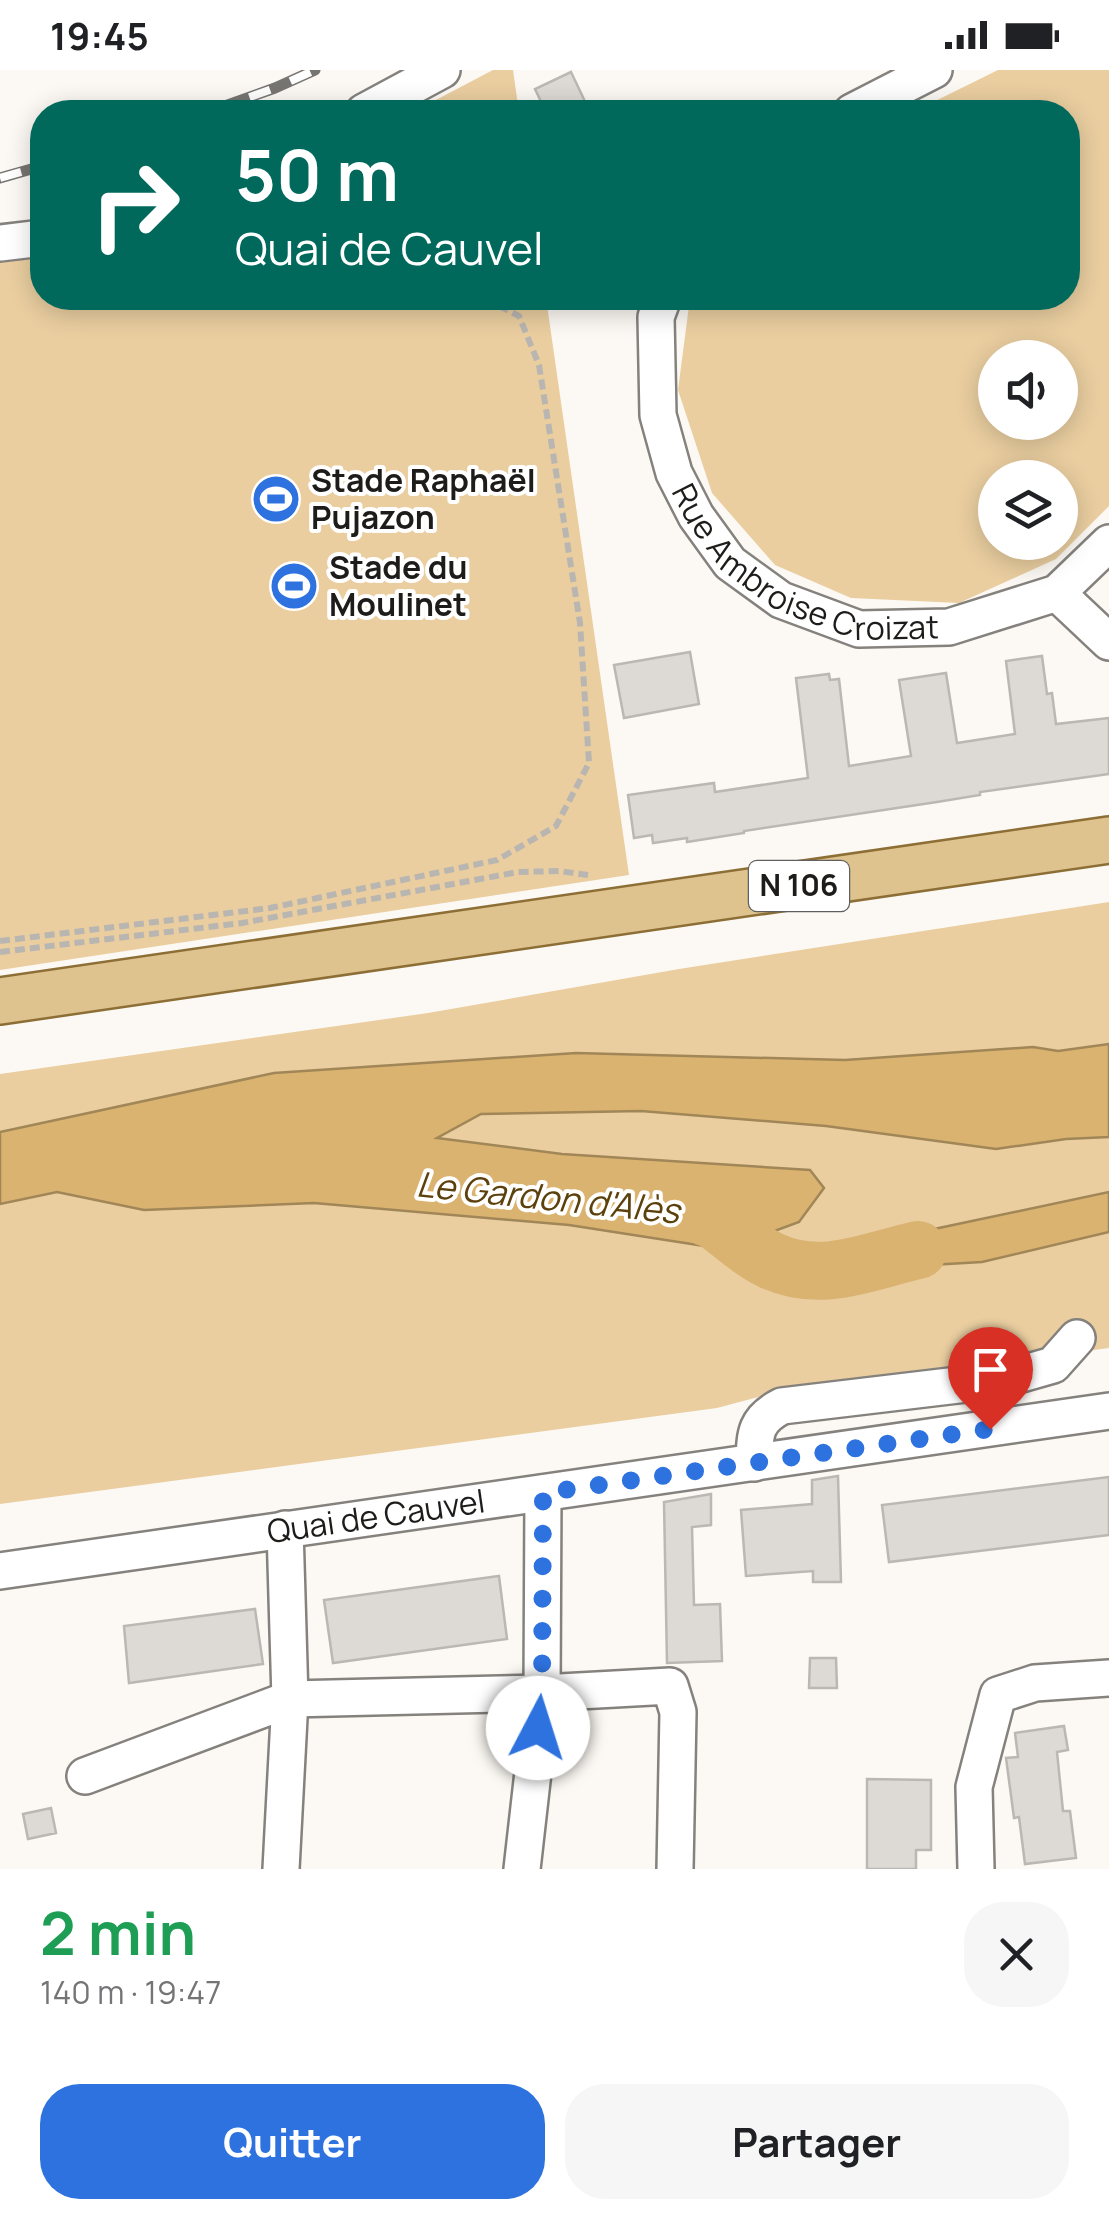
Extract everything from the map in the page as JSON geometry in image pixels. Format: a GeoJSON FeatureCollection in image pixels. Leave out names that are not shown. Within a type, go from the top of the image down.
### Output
{"type":"FeatureCollection","features":[{"type":"Feature","properties":{"kind":"main road","name":"N 106"},"geometry":{"type":"LineString","coordinates":[[0,1002],[1109,840]]}},
{"type":"Feature","properties":{"kind":"street"},"geometry":{"type":"LineString","coordinates":[[386,100],[442,70]]}},
{"type":"Feature","properties":{"kind":"street"},"geometry":{"type":"LineString","coordinates":[[875,100],[934,70]]}},
{"type":"Feature","properties":{"kind":"street"},"geometry":{"type":"LineString","coordinates":[[0,243],[30,239]]}},
{"type":"Feature","properties":{"kind":"street","name":"Rue Ambroise Croizat"},"geometry":{"type":"LineString","coordinates":[[659,310],[658,415],[674,473],[696,516],[730,562],[782,600],[860,629],[949,628],[1056,594],[1109,543]]}},
{"type":"Feature","properties":{"kind":"street"},"geometry":{"type":"LineString","coordinates":[[1056,594],[1109,642]]}},
{"type":"Feature","properties":{"kind":"street"},"geometry":{"type":"LineString","coordinates":[[754,1464],[756,1431],[768,1413],[782,1406],[1000,1380],[1053,1365],[1077,1338]]}},
{"type":"Feature","properties":{"kind":"street","name":"Quai de Cauvel"},"geometry":{"type":"LineString","coordinates":[[0,1571],[1109,1412]]}},
{"type":"Feature","properties":{"kind":"street"},"geometry":{"type":"LineString","coordinates":[[522,1869],[542,1693],[543,1493]]}},
{"type":"Feature","properties":{"kind":"street"},"geometry":{"type":"LineString","coordinates":[[281,1869],[290,1699],[285,1529]]}},
{"type":"Feature","properties":{"kind":"street"},"geometry":{"type":"LineString","coordinates":[[976,1869],[974,1788],[998,1694],[1035,1684],[1109,1678]]}},
{"type":"Feature","properties":{"kind":"street"},"geometry":{"type":"LineString","coordinates":[[86,1776],[290,1699],[670,1686],[678,1712],[674,1869]]}},
{"type":"Feature","properties":{"kind":"path"},"geometry":{"type":"LineString","coordinates":[[0,941],[270,908],[497,860],[556,826],[589,763],[580,623],[538,365],[520,316],[508,310]]}},
{"type":"Feature","properties":{"kind":"shaded area"},"geometry":{"type":"Polygon","coordinates":[[[493,70],[513,70],[517,100],[436,100],[493,70]]]}},
{"type":"Feature","properties":{"kind":"shaded area"},"geometry":{"type":"Polygon","coordinates":[[[998,70],[1109,70],[1109,506],[1078,537],[1078,460],[978,460],[978,560],[1054,560],[959,603],[851,598],[775,565],[712,493],[678,390],[688,310],[1080,310],[1080,100],[937,100],[998,70]]]}},
{"type":"Feature","properties":{"kind":"shaded area","name":"Stade du Moulinet"},"geometry":{"type":"Polygon","coordinates":[[[30,251],[30,310],[548,310],[629,875],[0,970],[0,257],[30,251]]]}},
{"type":"Feature","properties":{"kind":"shaded area"},"geometry":{"type":"Polygon","coordinates":[[[1109,902],[1109,1044],[1058,1051],[1033,1047],[845,1060],[30,1126],[0,1132],[0,1074],[428,1013],[679,969],[1109,902]]]}},
{"type":"Feature","properties":{"kind":"shaded area"},"geometry":{"type":"Polygon","coordinates":[[[641,1111],[826,1126],[996,1149],[1109,1137],[1109,1192],[920,1232],[847,1269],[982,1262],[1109,1232],[1109,1348],[766,1395],[717,1408],[0,1504],[0,1204],[57,1192],[144,1210],[314,1203],[569,1225],[730,1250],[768,1260],[761,1236],[799,1222],[562,1154],[435,1139],[481,1114],[641,1111]]]}},
{"type":"Feature","properties":{"kind":"water"},"geometry":{"type":"Polygon","coordinates":[[[1109,1044],[1109,1137],[996,1149],[826,1126],[641,1111],[481,1114],[437,1138],[562,1154],[810,1170],[824,1188],[799,1222],[761,1236],[769,1260],[730,1250],[569,1225],[314,1203],[144,1210],[57,1192],[0,1204],[0,1132],[274,1073],[576,1053],[845,1060],[1033,1047],[1058,1051],[1109,1044]]]}},
{"type":"Feature","properties":{"kind":"water"},"geometry":{"type":"Polygon","coordinates":[[[1109,1192],[1109,1232],[982,1262],[844,1270],[920,1232],[1109,1192]]]}},
{"type":"Feature","properties":{"kind":"building"},"geometry":{"type":"Polygon","coordinates":[[[571,72],[584,100],[540,100],[535,89],[571,72]]]}},
{"type":"Feature","properties":{"kind":"building"},"geometry":{"type":"Polygon","coordinates":[[[690,652],[699,704],[624,718],[614,665],[690,652]]]}},
{"type":"Feature","properties":{"kind":"building"},"geometry":{"type":"Polygon","coordinates":[[[1042,656],[1056,724],[1109,718],[1109,774],[687,842],[687,838],[653,843],[652,835],[634,838],[628,795],[714,783],[715,792],[808,778],[796,678],[829,674],[830,680],[839,679],[849,766],[911,756],[899,680],[946,673],[957,743],[1015,734],[1006,661],[1042,656]]]}},
{"type":"Feature","properties":{"kind":"building"},"geometry":{"type":"Polygon","coordinates":[[[838,1476],[841,1582],[813,1582],[813,1571],[746,1576],[741,1510],[812,1504],[812,1480],[838,1476]]]}},
{"type":"Feature","properties":{"kind":"building"},"geometry":{"type":"Polygon","coordinates":[[[1109,1477],[1109,1535],[889,1562],[882,1505],[1109,1477]]]}},
{"type":"Feature","properties":{"kind":"building"},"geometry":{"type":"Polygon","coordinates":[[[711,1494],[711,1525],[692,1527],[694,1605],[720,1604],[722,1661],[667,1663],[664,1502],[711,1494]]]}},
{"type":"Feature","properties":{"kind":"building"},"geometry":{"type":"Polygon","coordinates":[[[499,1576],[507,1639],[333,1663],[324,1600],[499,1576]]]}},
{"type":"Feature","properties":{"kind":"building"},"geometry":{"type":"Polygon","coordinates":[[[255,1609],[263,1664],[129,1683],[124,1626],[255,1609]]]}},
{"type":"Feature","properties":{"kind":"building"},"geometry":{"type":"Polygon","coordinates":[[[810,1658],[836,1658],[837,1688],[809,1688],[810,1658]]]}},
{"type":"Feature","properties":{"kind":"building"},"geometry":{"type":"Polygon","coordinates":[[[1064,1726],[1068,1750],[1057,1752],[1063,1811],[1070,1811],[1076,1858],[1025,1864],[1006,1758],[1018,1757],[1015,1733],[1064,1726]]]}},
{"type":"Feature","properties":{"kind":"building"},"geometry":{"type":"Polygon","coordinates":[[[867,1779],[931,1780],[931,1850],[916,1850],[916,1869],[867,1869],[867,1779]]]}},
{"type":"Feature","properties":{"kind":"building"},"geometry":{"type":"Polygon","coordinates":[[[51,1808],[56,1833],[28,1839],[23,1814],[51,1808]]]}},
{"type":"Feature","properties":{"kind":"waterway","name":"Le Gardon d'Alès"},"geometry":{"type":"LineString","coordinates":[[706,1217],[772,1261],[809,1271],[845,1268],[918,1250]]}},
{"type":"Feature","properties":{"kind":"railway"},"geometry":{"type":"LineString","coordinates":[[242,100],[315,70]]}},
{"type":"Feature","properties":{"kind":"railway"},"geometry":{"type":"LineString","coordinates":[[0,178],[30,169]]}},
{"type":"Feature","properties":{"kind":"place","name":"Stade Raphaël Pujazon"},"geometry":{"type":"Point","coordinates":[276,499]}},
{"type":"Feature","properties":{"kind":"place","name":"Stade du Moulinet"},"geometry":{"type":"Point","coordinates":[294,586]}},
{"type":"Feature","properties":{"kind":"route"},"geometry":{"type":"LineString","coordinates":[[538,1728],[542,1693],[543,1493],[990,1429]]}}]}
